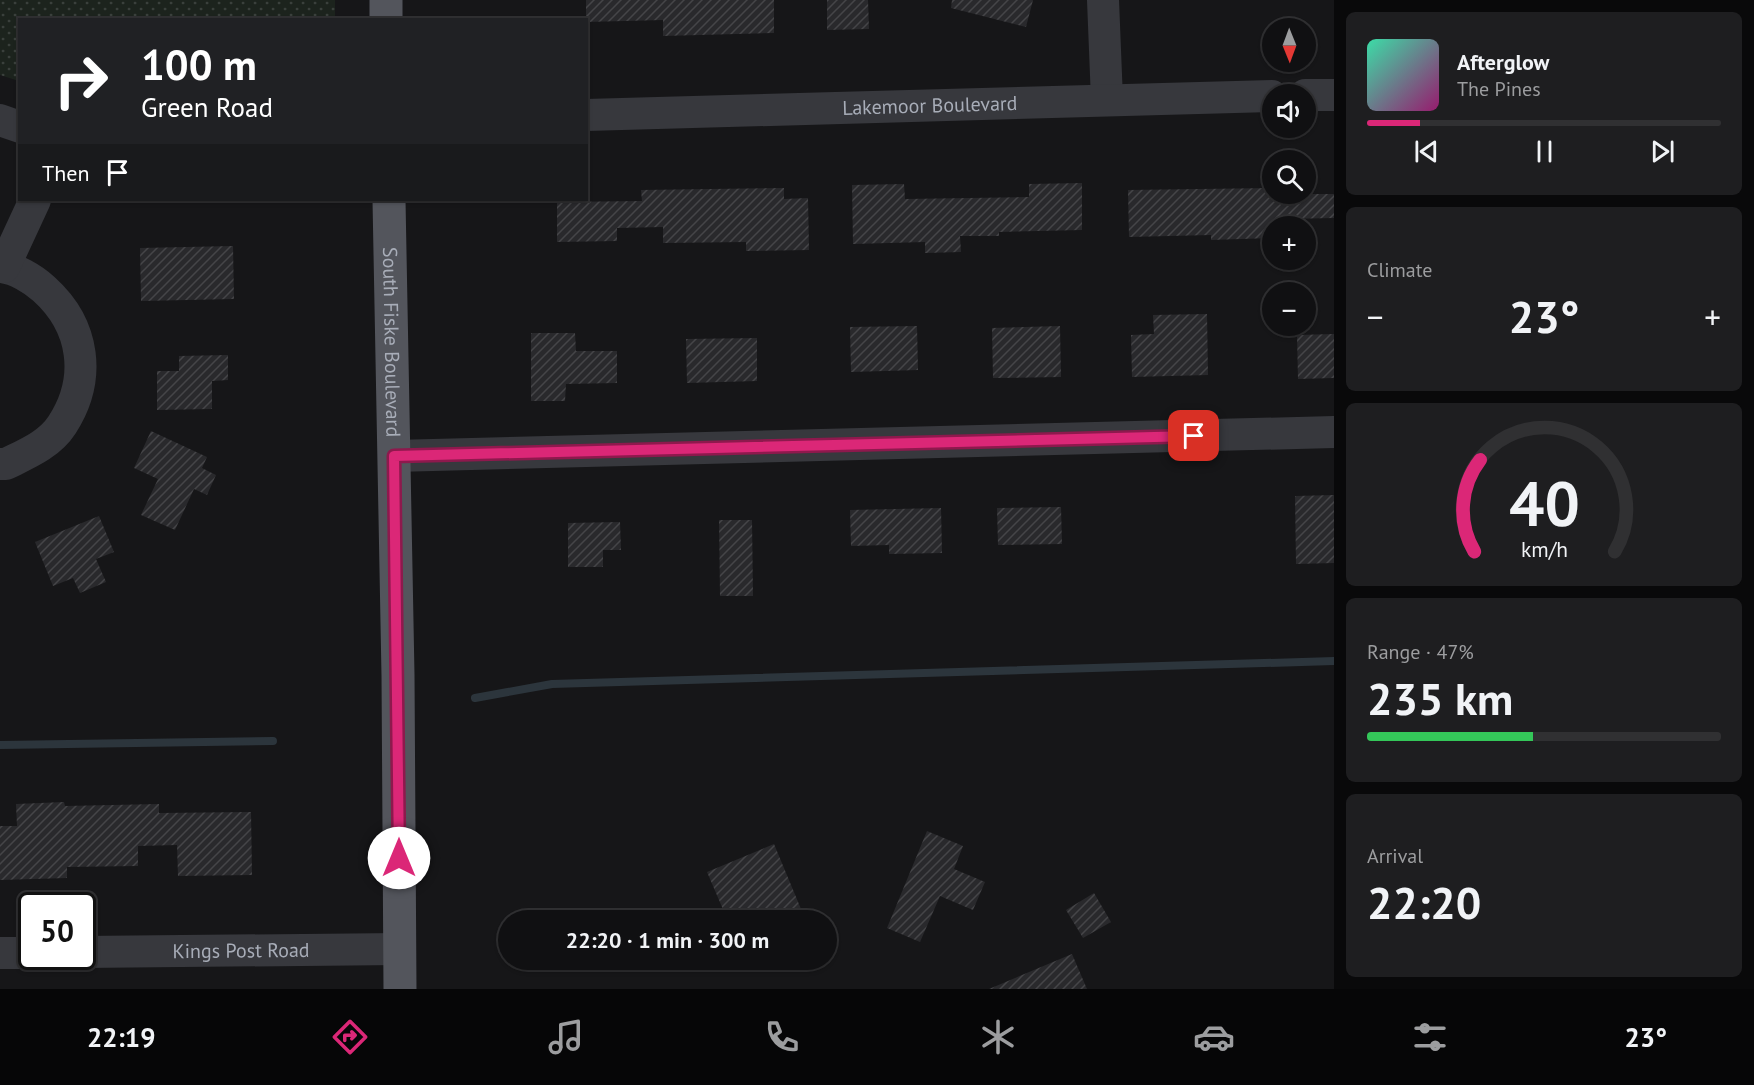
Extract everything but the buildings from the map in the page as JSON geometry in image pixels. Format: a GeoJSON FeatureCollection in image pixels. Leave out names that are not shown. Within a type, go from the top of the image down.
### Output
{"type":"FeatureCollection","features":[{"type":"Feature","properties":{"kind":"main road"},"geometry":{"type":"LineString","coordinates":[[386,0],[386,18]]}},
{"type":"Feature","properties":{"kind":"main road","name":"South Fiske Boulevard"},"geometry":{"type":"LineString","coordinates":[[389,201],[400,989]]}},
{"type":"Feature","properties":{"kind":"street"},"geometry":{"type":"LineString","coordinates":[[1103,0],[1107,100]]}},
{"type":"Feature","properties":{"kind":"street"},"geometry":{"type":"LineString","coordinates":[[1316,95],[1334,95]]}},
{"type":"Feature","properties":{"kind":"street","name":"Lakemoor Boulevard"},"geometry":{"type":"LineString","coordinates":[[588,115],[1262,96]]}},
{"type":"Feature","properties":{"kind":"street"},"geometry":{"type":"LineString","coordinates":[[0,120],[18,126]]}},
{"type":"Feature","properties":{"kind":"street"},"geometry":{"type":"LineString","coordinates":[[0,464],[36,450],[61,427],[76,398],[81,365],[75,332],[60,303],[35,280],[2,267],[35,201]]}},
{"type":"Feature","properties":{"kind":"street"},"geometry":{"type":"LineString","coordinates":[[394,456],[1334,432]]}},
{"type":"Feature","properties":{"kind":"street","name":"Kings Post Road"},"geometry":{"type":"LineString","coordinates":[[96,952],[400,949]]}},
{"type":"Feature","properties":{"kind":"street"},"geometry":{"type":"LineString","coordinates":[[0,953],[18,953]]}},
{"type":"Feature","properties":{"kind":"shaded area"},"geometry":{"type":"Polygon","coordinates":[[[0,0],[335,0],[335,18],[18,18],[18,81],[0,75],[0,0]]]}},
{"type":"Feature","properties":{"kind":"waterway"},"geometry":{"type":"LineString","coordinates":[[475,698],[552,684],[1334,661]]}},
{"type":"Feature","properties":{"kind":"waterway"},"geometry":{"type":"LineString","coordinates":[[0,745],[273,741]]}},
{"type":"Feature","properties":{"kind":"route"},"geometry":{"type":"LineString","coordinates":[[399,858],[394,456],[1194,436]]}}]}
